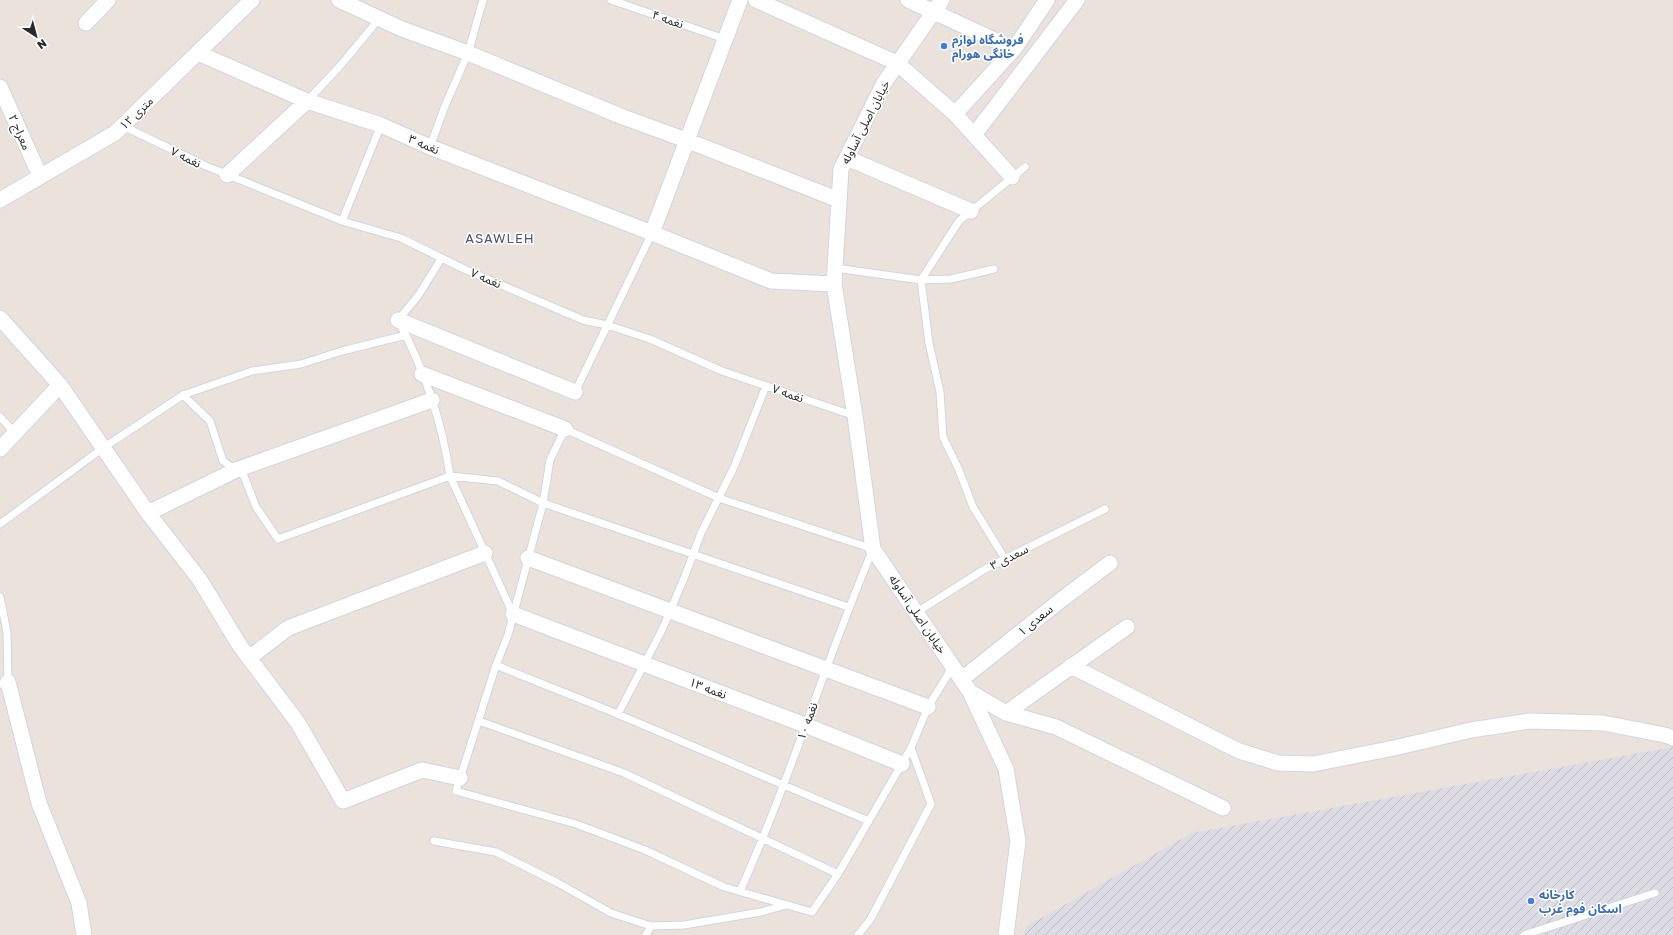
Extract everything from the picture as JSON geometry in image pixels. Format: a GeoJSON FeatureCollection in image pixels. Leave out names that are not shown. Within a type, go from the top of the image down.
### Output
{"type":"FeatureCollection","features":[{"type":"Feature","properties":{"kind":"street"},"geometry":{"type":"LineString","coordinates":[[86,23],[108,0]]}},
{"type":"Feature","properties":{"kind":"street","name":"۱۲ متری"},"geometry":{"type":"LineString","coordinates":[[0,200],[115,133],[252,0]]}},
{"type":"Feature","properties":{"kind":"street"},"geometry":{"type":"LineString","coordinates":[[339,0],[402,29],[468,53],[623,117],[839,200]]}},
{"type":"Feature","properties":{"kind":"street"},"geometry":{"type":"LineString","coordinates":[[740,0],[652,233],[771,281],[834,284]]}},
{"type":"Feature","properties":{"kind":"street"},"geometry":{"type":"LineString","coordinates":[[756,0],[898,63],[955,114],[1012,177]]}},
{"type":"Feature","properties":{"kind":"street"},"geometry":{"type":"LineString","coordinates":[[908,0],[1014,49]]}},
{"type":"Feature","properties":{"kind":"street","name":"خیابان اصلی آساوله"},"geometry":{"type":"LineString","coordinates":[[942,0],[932,12],[884,83],[841,169],[834,284],[855,416],[873,549],[954,666],[966,686],[1006,769],[1018,841],[1006,935]]}},
{"type":"Feature","properties":{"kind":"street"},"geometry":{"type":"LineString","coordinates":[[955,114],[1014,49],[1047,0]]}},
{"type":"Feature","properties":{"kind":"street"},"geometry":{"type":"LineString","coordinates":[[974,135],[1077,0]]}},
{"type":"Feature","properties":{"kind":"street","name":"نغمه ۳"},"geometry":{"type":"LineString","coordinates":[[198,53],[307,101],[382,125],[430,147],[652,233]]}},
{"type":"Feature","properties":{"kind":"street","name":"معراج ۲"},"geometry":{"type":"LineString","coordinates":[[0,87],[40,176]]}},
{"type":"Feature","properties":{"kind":"street"},"geometry":{"type":"LineString","coordinates":[[227,175],[307,101]]}},
{"type":"Feature","properties":{"kind":"street"},"geometry":{"type":"LineString","coordinates":[[847,158],[971,211]]}},
{"type":"Feature","properties":{"kind":"street"},"geometry":{"type":"LineString","coordinates":[[0,318],[60,385],[148,513],[200,580],[240,646],[298,723],[343,800],[422,770],[460,778]]}},
{"type":"Feature","properties":{"kind":"street"},"geometry":{"type":"LineString","coordinates":[[398,320],[575,392]]}},
{"type":"Feature","properties":{"kind":"street"},"geometry":{"type":"LineString","coordinates":[[422,374],[565,429]]}},
{"type":"Feature","properties":{"kind":"street"},"geometry":{"type":"LineString","coordinates":[[0,449],[60,385]]}},
{"type":"Feature","properties":{"kind":"street"},"geometry":{"type":"LineString","coordinates":[[148,513],[236,470],[432,400]]}},
{"type":"Feature","properties":{"kind":"street"},"geometry":{"type":"LineString","coordinates":[[249,658],[288,628],[486,553]]}},
{"type":"Feature","properties":{"kind":"street"},"geometry":{"type":"LineString","coordinates":[[528,558],[928,707]]}},
{"type":"Feature","properties":{"kind":"street","name":"سعدی ۱"},"geometry":{"type":"LineString","coordinates":[[966,686],[1060,600],[1110,563]]}},
{"type":"Feature","properties":{"kind":"street","name":"نغمه ۱۳"},"geometry":{"type":"LineString","coordinates":[[513,614],[805,725],[902,764]]}},
{"type":"Feature","properties":{"kind":"street"},"geometry":{"type":"LineString","coordinates":[[1006,713],[1127,627]]}},
{"type":"Feature","properties":{"kind":"street"},"geometry":{"type":"LineString","coordinates":[[1072,666],[1239,751],[1278,763],[1313,764],[1394,748],[1471,730],[1530,721],[1603,723],[1673,738]]}},
{"type":"Feature","properties":{"kind":"street"},"geometry":{"type":"LineString","coordinates":[[4,683],[38,803],[79,903],[84,935]]}},
{"type":"Feature","properties":{"kind":"street"},"geometry":{"type":"LineString","coordinates":[[966,686],[1006,713],[1056,727],[1223,808]]}},
{"type":"Feature","properties":{"kind":"lane"},"geometry":{"type":"LineString","coordinates":[[430,147],[468,53],[484,0]]}},
{"type":"Feature","properties":{"kind":"lane","name":"نغمه ۴"},"geometry":{"type":"LineString","coordinates":[[611,0],[725,39]]}},
{"type":"Feature","properties":{"kind":"lane"},"geometry":{"type":"LineString","coordinates":[[307,101],[340,66],[379,19]]}},
{"type":"Feature","properties":{"kind":"lane"},"geometry":{"type":"LineString","coordinates":[[342,221],[382,125]]}},
{"type":"Feature","properties":{"kind":"lane","name":"نغمه ۷"},"geometry":{"type":"LineString","coordinates":[[123,126],[227,175],[342,221],[400,238],[441,258],[583,320],[607,325],[650,339],[722,371],[855,416]]}},
{"type":"Feature","properties":{"kind":"lane"},"geometry":{"type":"LineString","coordinates":[[1005,559],[973,507],[943,437],[940,392],[929,343],[921,280],[959,220],[1025,167]]}},
{"type":"Feature","properties":{"kind":"lane"},"geometry":{"type":"LineString","coordinates":[[575,392],[652,233]]}},
{"type":"Feature","properties":{"kind":"lane"},"geometry":{"type":"LineString","coordinates":[[441,258],[418,296],[398,320],[406,335],[432,400],[446,448],[450,476],[513,614]]}},
{"type":"Feature","properties":{"kind":"lane"},"geometry":{"type":"LineString","coordinates":[[835,268],[921,280],[951,279],[994,269]]}},
{"type":"Feature","properties":{"kind":"lane"},"geometry":{"type":"LineString","coordinates":[[0,524],[103,448],[182,395],[252,371],[301,364],[342,350],[406,335]]}},
{"type":"Feature","properties":{"kind":"lane"},"geometry":{"type":"LineString","coordinates":[[618,714],[670,612],[701,533],[734,467],[766,386]]}},
{"type":"Feature","properties":{"kind":"lane"},"geometry":{"type":"LineString","coordinates":[[182,395],[210,421],[223,462],[244,476],[256,507],[278,539],[450,476],[498,481],[543,503],[848,607]]}},
{"type":"Feature","properties":{"kind":"lane"},"geometry":{"type":"LineString","coordinates":[[0,417],[15,433]]}},
{"type":"Feature","properties":{"kind":"lane"},"geometry":{"type":"LineString","coordinates":[[873,549],[719,498],[565,429],[550,460],[543,503],[508,635],[496,665],[456,791],[576,824],[645,850],[740,892],[812,912],[838,874],[902,764],[911,748],[928,707],[954,666]]}},
{"type":"Feature","properties":{"kind":"lane","name":"سعدی ۳"},"geometry":{"type":"LineString","coordinates":[[917,612],[985,569],[1104,509]]}},
{"type":"Feature","properties":{"kind":"lane","name":"نغمه ۱۰"},"geometry":{"type":"LineString","coordinates":[[740,892],[763,840],[848,607],[873,549]]}},
{"type":"Feature","properties":{"kind":"lane"},"geometry":{"type":"LineString","coordinates":[[0,597],[1,610],[7,632],[4,683]]}},
{"type":"Feature","properties":{"kind":"lane"},"geometry":{"type":"LineString","coordinates":[[496,665],[618,714],[783,786],[869,821]]}},
{"type":"Feature","properties":{"kind":"lane"},"geometry":{"type":"LineString","coordinates":[[479,721],[624,773],[763,840],[838,874]]}},
{"type":"Feature","properties":{"kind":"lane"},"geometry":{"type":"LineString","coordinates":[[858,935],[870,920],[931,804],[911,748]]}},
{"type":"Feature","properties":{"kind":"lane"},"geometry":{"type":"LineString","coordinates":[[434,840],[496,852],[558,883],[611,913],[651,926],[684,925],[761,912],[786,905]]}},
{"type":"Feature","properties":{"kind":"lane"},"geometry":{"type":"LineString","coordinates":[[1524,935],[1655,893]]}},
{"type":"Feature","properties":{"kind":"lane"},"geometry":{"type":"LineString","coordinates":[[646,935],[651,926]]}},
{"type":"Feature","properties":{"kind":"shaded area"},"geometry":{"type":"Polygon","coordinates":[[[1673,747],[1673,935],[1023,935],[1027,926],[1192,833],[1673,747]]]}},
{"type":"Feature","properties":{"kind":"place","name":"فروشگاه لوازم خانگی هورام"},"geometry":{"type":"Point","coordinates":[944,46]}},
{"type":"Feature","properties":{"kind":"place","name":"کارخانه اسکان فوم غرب"},"geometry":{"type":"Point","coordinates":[1531,901]}},
{"type":"Feature","properties":{"kind":"district","name":"ASAWLEH"},"geometry":{"type":"Point","coordinates":[500,238]}}]}
